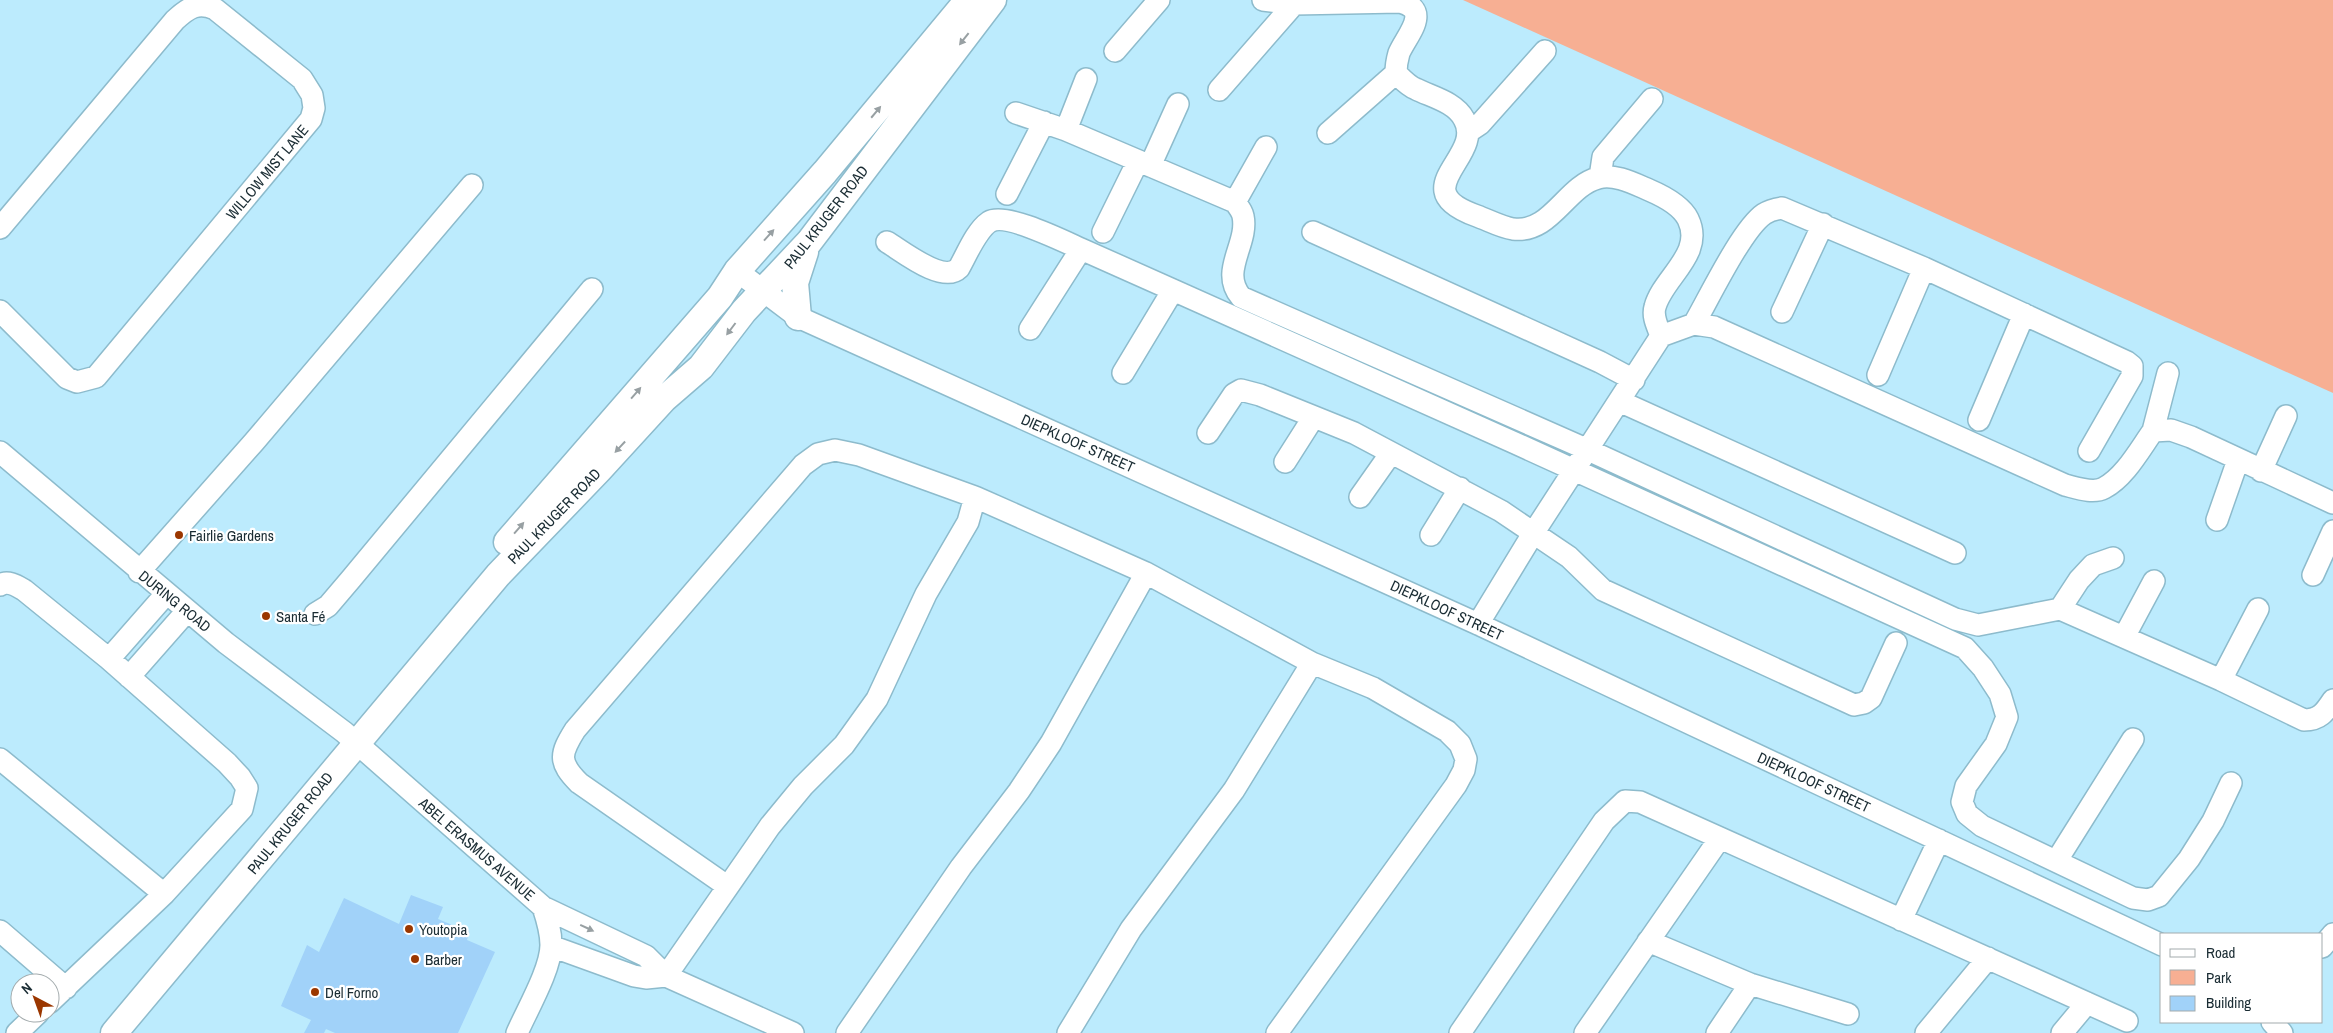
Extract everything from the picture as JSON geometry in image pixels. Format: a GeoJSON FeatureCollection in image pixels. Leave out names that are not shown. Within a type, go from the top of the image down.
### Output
{"type":"FeatureCollection","features":[{"type":"Feature","properties":{"kind":"street","name":"PAUL KRUGER ROAD"},"geometry":{"type":"LineString","coordinates":[[93,1033],[192,923],[350,737],[720,296],[737,271],[831,165],[968,0]]}},
{"type":"Feature","properties":{"kind":"street","name":"PAUL KRUGER ROAD"},"geometry":{"type":"LineString","coordinates":[[114,1033],[301,812],[350,737],[498,575],[664,399],[701,367],[744,311],[764,293],[809,242],[993,0]]}},
{"type":"Feature","properties":{"kind":"street"},"geometry":{"type":"LineString","coordinates":[[1115,51],[1159,0]]}},
{"type":"Feature","properties":{"kind":"street"},"geometry":{"type":"LineString","coordinates":[[1263,0],[1294,4],[1400,2],[1409,4],[1415,9],[1416,14],[1410,34],[1399,53],[1396,73],[1328,133]]}},
{"type":"Feature","properties":{"kind":"street"},"geometry":{"type":"LineString","coordinates":[[1219,90],[1294,4]]}},
{"type":"Feature","properties":{"kind":"street","name":"WILLOW MIST LANE"},"geometry":{"type":"LineString","coordinates":[[0,228],[174,20],[186,9],[196,5],[205,5],[215,9],[293,70],[308,86],[312,95],[314,108],[311,119],[96,376],[77,382],[67,378],[4,322]]}},
{"type":"Feature","properties":{"kind":"street"},"geometry":{"type":"LineString","coordinates":[[1468,132],[1480,124],[1544,51]]}},
{"type":"Feature","properties":{"kind":"street"},"geometry":{"type":"LineString","coordinates":[[1396,73],[1416,89],[1452,106],[1464,118],[1468,132],[1465,143],[1446,178],[1444,186],[1448,199],[1453,204],[1472,214],[1513,229],[1531,227],[1546,220],[1586,183],[1600,177],[1618,179],[1660,195],[1677,206],[1687,218],[1693,233],[1690,249],[1655,307],[1654,318],[1661,336]]}},
{"type":"Feature","properties":{"kind":"street"},"geometry":{"type":"LineString","coordinates":[[1066,130],[1086,79]]}},
{"type":"Feature","properties":{"kind":"street"},"geometry":{"type":"LineString","coordinates":[[1600,177],[1603,157],[1652,99]]}},
{"type":"Feature","properties":{"kind":"street"},"geometry":{"type":"LineString","coordinates":[[1103,232],[1178,104]]}},
{"type":"Feature","properties":{"kind":"street"},"geometry":{"type":"LineString","coordinates":[[1016,113],[1066,130],[1235,202],[1243,215],[1243,226],[1232,278],[1234,288],[1242,297],[1586,449],[1955,620],[1978,625],[2060,609],[2221,680],[2304,720],[2314,720],[2324,714],[2333,700]]}},
{"type":"Feature","properties":{"kind":"street"},"geometry":{"type":"LineString","coordinates":[[1007,194],[1044,122]]}},
{"type":"Feature","properties":{"kind":"street"},"geometry":{"type":"LineString","coordinates":[[1235,202],[1266,147]]}},
{"type":"Feature","properties":{"kind":"street"},"geometry":{"type":"LineString","coordinates":[[139,572],[254,442],[472,185]]}},
{"type":"Feature","properties":{"kind":"street"},"geometry":{"type":"LineString","coordinates":[[1694,324],[1746,232],[1763,214],[1772,209],[1782,208],[1924,268],[2127,362],[2132,366],[2132,376],[2089,450]]}},
{"type":"Feature","properties":{"kind":"street"},"geometry":{"type":"LineString","coordinates":[[887,242],[916,261],[948,274],[959,268],[988,223],[995,219],[1022,225],[1081,248],[1965,648],[1983,668],[2000,694],[2007,717],[1996,744],[1966,786],[1962,802],[1967,814],[1982,826],[2057,860],[2133,898],[2148,900],[2159,896],[2189,859],[2213,821],[2231,783]]}},
{"type":"Feature","properties":{"kind":"street"},"geometry":{"type":"LineString","coordinates":[[1782,312],[1823,224]]}},
{"type":"Feature","properties":{"kind":"street"},"geometry":{"type":"LineString","coordinates":[[1313,232],[1600,362],[1634,380]]}},
{"type":"Feature","properties":{"kind":"street"},"geometry":{"type":"LineString","coordinates":[[798,316],[795,283],[809,242]]}},
{"type":"Feature","properties":{"kind":"street"},"geometry":{"type":"LineString","coordinates":[[1030,329],[1081,248]]}},
{"type":"Feature","properties":{"kind":"street"},"geometry":{"type":"LineString","coordinates":[[1878,375],[1924,268]]}},
{"type":"Feature","properties":{"kind":"street","name":"DIEPKLOOF STREET"},"geometry":{"type":"LineString","coordinates":[[737,271],[764,293],[798,316],[1478,624],[2160,944]]}},
{"type":"Feature","properties":{"kind":"street"},"geometry":{"type":"LineString","coordinates":[[315,614],[328,606],[351,580],[592,289]]}},
{"type":"Feature","properties":{"kind":"street"},"geometry":{"type":"LineString","coordinates":[[1123,374],[1173,290]]}},
{"type":"Feature","properties":{"kind":"street"},"geometry":{"type":"LineString","coordinates":[[1979,420],[2024,314]]}},
{"type":"Feature","properties":{"kind":"street"},"geometry":{"type":"LineString","coordinates":[[1478,624],[1534,532],[1575,471],[1586,449],[1634,380],[1661,336],[1694,324],[1714,327],[2065,485],[2086,491],[2103,489],[2118,478],[2153,431],[2168,373]]}},
{"type":"Feature","properties":{"kind":"street"},"geometry":{"type":"LineString","coordinates":[[1208,433],[1234,394],[1241,390],[1260,395],[1354,433],[1460,488],[1534,532],[1570,557],[1603,590],[1854,705],[1864,703],[1871,698],[1896,643]]}},
{"type":"Feature","properties":{"kind":"street"},"geometry":{"type":"LineString","coordinates":[[1619,401],[1955,553]]}},
{"type":"Feature","properties":{"kind":"street"},"geometry":{"type":"LineString","coordinates":[[2261,471],[2286,416]]}},
{"type":"Feature","properties":{"kind":"street"},"geometry":{"type":"LineString","coordinates":[[1285,462],[1313,418]]}},
{"type":"Feature","properties":{"kind":"street"},"geometry":{"type":"LineString","coordinates":[[2153,431],[2171,430],[2191,437],[2333,503]]}},
{"type":"Feature","properties":{"kind":"street"},"geometry":{"type":"LineString","coordinates":[[727,886],[579,784],[568,772],[563,762],[562,752],[576,730],[803,465],[818,454],[835,450],[859,455],[976,497],[1146,573],[1312,663],[1372,688],[1448,731],[1460,744],[1466,759],[1464,770],[1456,785],[1277,1033]]}},
{"type":"Feature","properties":{"kind":"street","name":"DURING ROAD"},"geometry":{"type":"LineString","coordinates":[[0,452],[139,572],[226,643],[350,737]]}},
{"type":"Feature","properties":{"kind":"street"},"geometry":{"type":"LineString","coordinates":[[1360,497],[1391,453]]}},
{"type":"Feature","properties":{"kind":"street"},"geometry":{"type":"LineString","coordinates":[[2217,520],[2238,460]]}},
{"type":"Feature","properties":{"kind":"street"},"geometry":{"type":"LineString","coordinates":[[1431,535],[1460,488]]}},
{"type":"Feature","properties":{"kind":"street"},"geometry":{"type":"LineString","coordinates":[[666,976],[770,826],[803,786],[844,745],[877,700],[926,594],[968,522],[976,497]]}},
{"type":"Feature","properties":{"kind":"street"},"geometry":{"type":"LineString","coordinates":[[2313,574],[2333,531]]}},
{"type":"Feature","properties":{"kind":"street"},"geometry":{"type":"LineString","coordinates":[[2060,609],[2079,580],[2093,566],[2112,558]]}},
{"type":"Feature","properties":{"kind":"street"},"geometry":{"type":"LineString","coordinates":[[847,1033],[961,867],[1019,791],[1051,743],[1146,573]]}},
{"type":"Feature","properties":{"kind":"street"},"geometry":{"type":"LineString","coordinates":[[2124,637],[2154,581]]}},
{"type":"Feature","properties":{"kind":"street"},"geometry":{"type":"LineString","coordinates":[[0,585],[3,583],[13,584],[24,590],[108,658],[228,763],[247,788],[242,809],[164,894],[60,993]]}},
{"type":"Feature","properties":{"kind":"street"},"geometry":{"type":"LineString","coordinates":[[108,658],[166,594]]}},
{"type":"Feature","properties":{"kind":"street"},"geometry":{"type":"LineString","coordinates":[[2221,680],[2258,609]]}},
{"type":"Feature","properties":{"kind":"street"},"geometry":{"type":"LineString","coordinates":[[129,677],[187,611]]}},
{"type":"Feature","properties":{"kind":"street"},"geometry":{"type":"LineString","coordinates":[[1068,1033],[1131,929],[1234,790],[1312,663]]}},
{"type":"Feature","properties":{"kind":"street","name":"ABEL ERASMUS AVENUE"},"geometry":{"type":"LineString","coordinates":[[350,737],[543,907],[549,926],[551,946],[548,963],[516,1033]]}},
{"type":"Feature","properties":{"kind":"street"},"geometry":{"type":"LineString","coordinates":[[2057,860],[2134,739]]}},
{"type":"Feature","properties":{"kind":"street"},"geometry":{"type":"LineString","coordinates":[[0,759],[164,894]]}},
{"type":"Feature","properties":{"kind":"street"},"geometry":{"type":"LineString","coordinates":[[1460,1033],[1604,821],[1625,801],[1640,802],[2127,1021]]}},
{"type":"Feature","properties":{"kind":"street"},"geometry":{"type":"LineString","coordinates":[[1585,1033],[1720,838]]}},
{"type":"Feature","properties":{"kind":"street"},"geometry":{"type":"LineString","coordinates":[[1901,920],[1939,840]]}},
{"type":"Feature","properties":{"kind":"street"},"geometry":{"type":"LineString","coordinates":[[543,907],[646,956],[666,976],[793,1033]]}},
{"type":"Feature","properties":{"kind":"street"},"geometry":{"type":"LineString","coordinates":[[0,931],[66,988]]}},
{"type":"Feature","properties":{"kind":"street"},"geometry":{"type":"LineString","coordinates":[[2323,945],[2333,934]]}},
{"type":"Feature","properties":{"kind":"street"},"geometry":{"type":"LineString","coordinates":[[1648,941],[1750,984],[1848,1014]]}},
{"type":"Feature","properties":{"kind":"street"},"geometry":{"type":"LineString","coordinates":[[551,946],[634,976],[646,978],[666,976]]}},
{"type":"Feature","properties":{"kind":"street"},"geometry":{"type":"LineString","coordinates":[[1926,1033],[1988,958]]}},
{"type":"Feature","properties":{"kind":"street"},"geometry":{"type":"LineString","coordinates":[[1717,1033],[1750,984]]}},
{"type":"Feature","properties":{"kind":"street"},"geometry":{"type":"LineString","coordinates":[[2062,1033],[2087,1003]]}},
{"type":"Feature","properties":{"kind":"street"},"geometry":{"type":"LineString","coordinates":[[17,1033],[28,1023]]}},
{"type":"Feature","properties":{"kind":"street"},"geometry":{"type":"LineString","coordinates":[[2273,1023],[2282,1033]]}},
{"type":"Feature","properties":{"kind":"green space"},"geometry":{"type":"Polygon","coordinates":[[[1463,0],[2333,0],[2333,393],[1463,0]]]}},
{"type":"Feature","properties":{"kind":"building","name":"Santa Fé"},"geometry":{"type":"Polygon","coordinates":[[[267,610],[272,614],[264,622],[260,618],[267,610]]]}},
{"type":"Feature","properties":{"kind":"building"},"geometry":{"type":"Polygon","coordinates":[[[411,895],[443,907],[438,919],[469,932],[467,940],[495,952],[458,1033],[335,1033],[326,1029],[324,1033],[304,1033],[311,1020],[281,1006],[307,945],[319,952],[344,898],[399,924],[411,895]]]}},
{"type":"Feature","properties":{"kind":"place","name":"Fairlie Gardens"},"geometry":{"type":"Point","coordinates":[179,535]}},
{"type":"Feature","properties":{"kind":"place","name":"Santa Fé"},"geometry":{"type":"Point","coordinates":[266,616]}},
{"type":"Feature","properties":{"kind":"place","name":"Youtopia"},"geometry":{"type":"Point","coordinates":[409,929]}},
{"type":"Feature","properties":{"kind":"place","name":"Barber"},"geometry":{"type":"Point","coordinates":[415,959]}},
{"type":"Feature","properties":{"kind":"place","name":"Del Forno"},"geometry":{"type":"Point","coordinates":[315,992]}}]}
